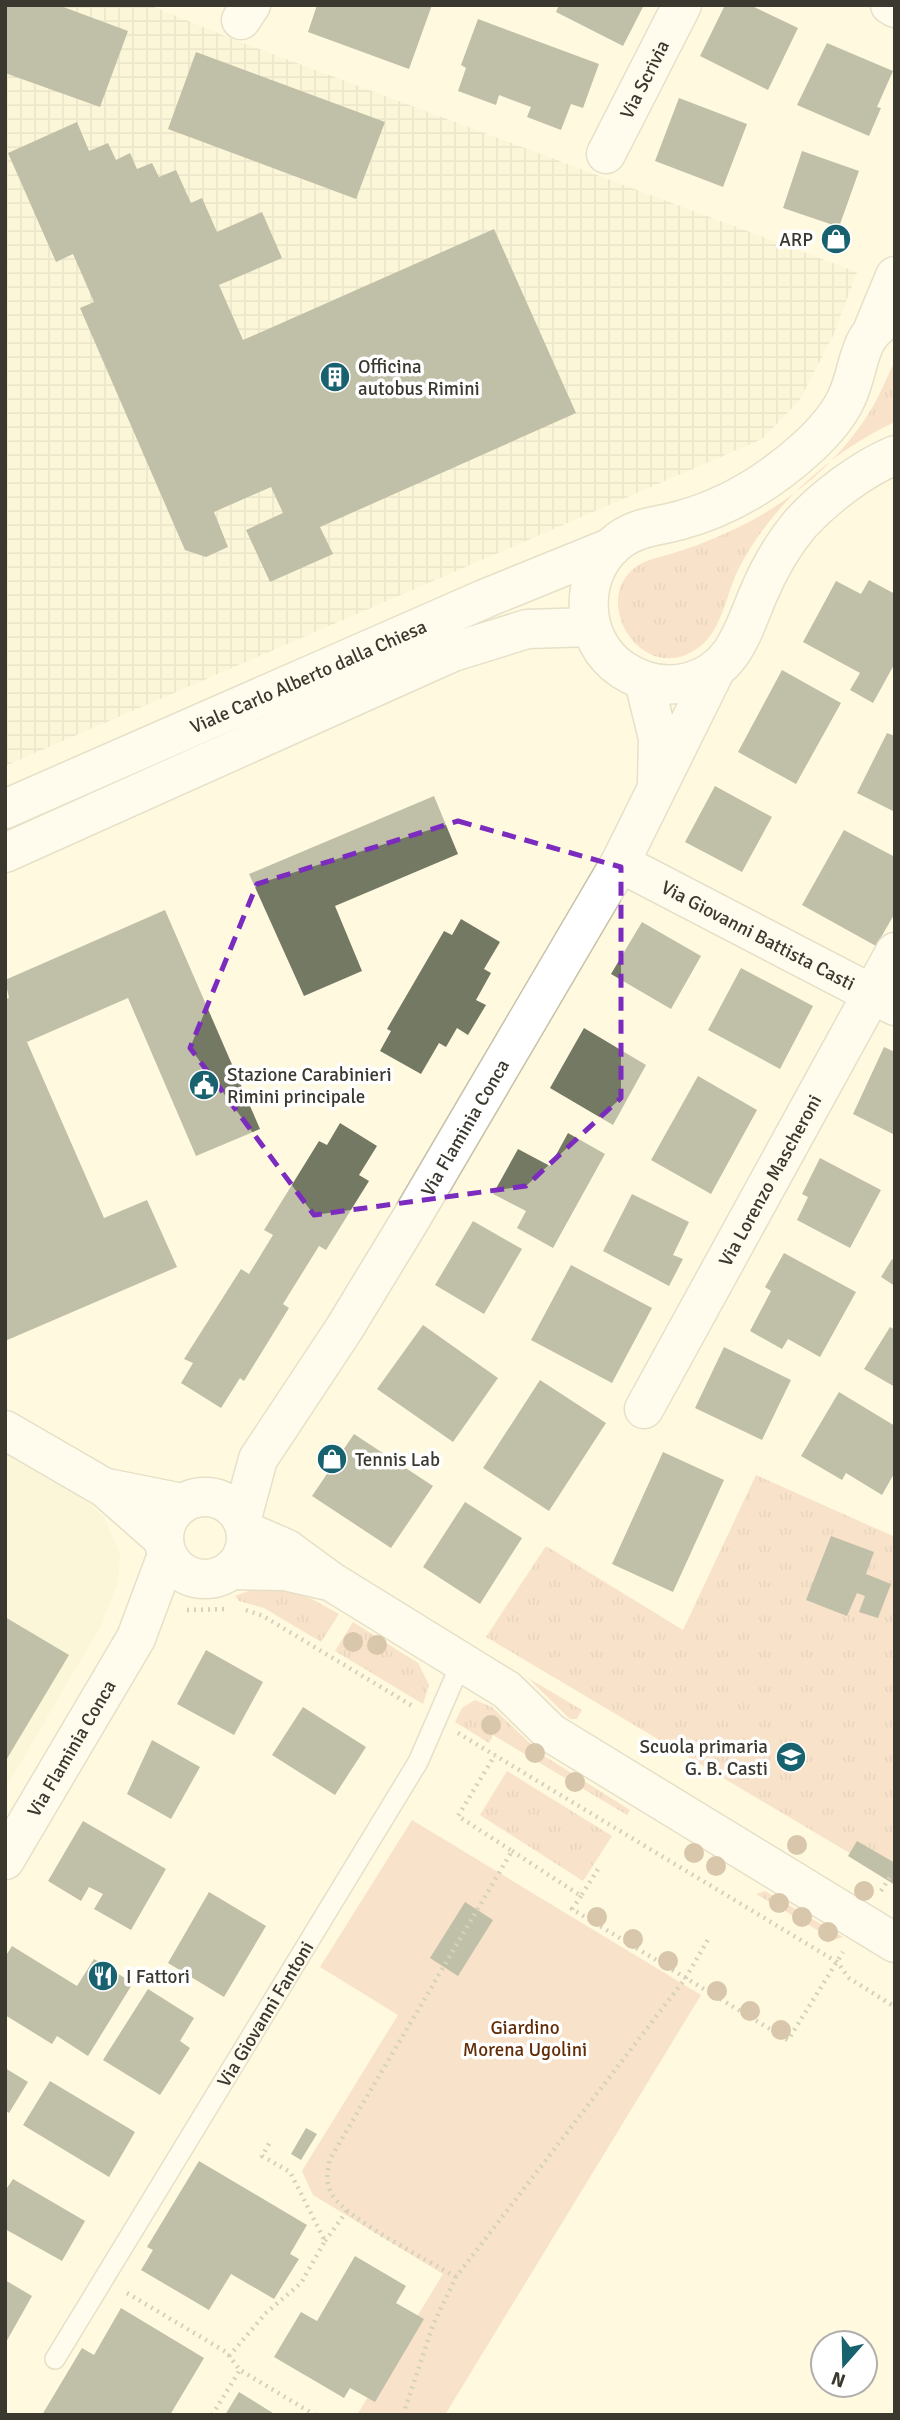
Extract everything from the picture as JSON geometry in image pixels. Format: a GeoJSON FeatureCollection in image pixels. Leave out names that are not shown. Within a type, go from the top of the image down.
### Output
{"type":"FeatureCollection","features":[{"type":"Feature","properties":{"kind":"street","name":"Via Scrivia"},"geometry":{"type":"LineString","coordinates":[[606,154],[682,5]]}},
{"type":"Feature","properties":{"kind":"street"},"geometry":{"type":"LineString","coordinates":[[890,5],[895,8]]}},
{"type":"Feature","properties":{"kind":"street"},"geometry":{"type":"LineString","coordinates":[[884,322],[895,276]]}},
{"type":"Feature","properties":{"kind":"street","name":"Viale Carlo Alberto dalla Chiesa"},"geometry":{"type":"LineString","coordinates":[[5,809],[484,599],[612,547],[639,530],[680,521],[750,491],[810,445],[848,396],[857,357],[884,322]]}},
{"type":"Feature","properties":{"kind":"street"},"geometry":{"type":"LineString","coordinates":[[612,547],[597,566],[590,586],[591,627],[609,658],[644,681],[678,684],[716,669],[737,647],[759,592],[801,523],[874,464],[895,455]]}},
{"type":"Feature","properties":{"kind":"street","name":"Viale Carlo Alberto dalla Chiesa"},"geometry":{"type":"LineString","coordinates":[[5,853],[453,652],[497,636],[527,629],[591,627]]}},
{"type":"Feature","properties":{"kind":"street","name":"Via Flaminia Conca"},"geometry":{"type":"LineString","coordinates":[[244,1525],[258,1459],[344,1329],[620,863],[716,669]]}},
{"type":"Feature","properties":{"kind":"street","name":"Via Flaminia Conca"},"geometry":{"type":"LineString","coordinates":[[644,681],[658,738],[657,788]]}},
{"type":"Feature","properties":{"kind":"street"},"geometry":{"type":"LineString","coordinates":[[287,685],[303,720]]}},
{"type":"Feature","properties":{"kind":"street","name":"Via Giovanni Battista Casti"},"geometry":{"type":"LineString","coordinates":[[620,863],[883,1000]]}},
{"type":"Feature","properties":{"kind":"street","name":"Via Lorenzo Mascheroni"},"geometry":{"type":"LineString","coordinates":[[645,1409],[883,1000],[895,952]]}},
{"type":"Feature","properties":{"kind":"street"},"geometry":{"type":"LineString","coordinates":[[5,1430],[105,1488],[165,1547],[175,1567],[215,1575],[285,1572],[332,1582]]}},
{"type":"Feature","properties":{"kind":"street","name":"Via Flaminia Conca"},"geometry":{"type":"LineString","coordinates":[[196,1500],[258,1459]]}},
{"type":"Feature","properties":{"kind":"street"},"geometry":{"type":"LineString","coordinates":[[105,1488],[234,1508],[244,1525],[287,1549],[332,1582],[507,1690],[551,1733],[895,1943]]}},
{"type":"Feature","properties":{"kind":"street"},"geometry":{"type":"LineString","coordinates":[[165,1547],[172,1513],[196,1500]]}},
{"type":"Feature","properties":{"kind":"street"},"geometry":{"type":"LineString","coordinates":[[215,1575],[244,1553],[244,1525]]}},
{"type":"Feature","properties":{"kind":"street","name":"Via Flaminia Conca"},"geometry":{"type":"LineString","coordinates":[[136,1638],[165,1547]]}},
{"type":"Feature","properties":{"kind":"street","name":"Via Flaminia Conca"},"geometry":{"type":"LineString","coordinates":[[5,1860],[136,1638],[179,1591],[215,1575]]}},
{"type":"Feature","properties":{"kind":"lane","name":"Via Giovanni Fantoni"},"geometry":{"type":"LineString","coordinates":[[55,2359],[418,1762],[462,1661]]}},
{"type":"Feature","properties":{"kind":"path"},"geometry":{"type":"LineString","coordinates":[[243,1608],[263,1616],[422,1711]]}},
{"type":"Feature","properties":{"kind":"path"},"geometry":{"type":"LineString","coordinates":[[178,1620],[185,1610],[231,1609]]}},
{"type":"Feature","properties":{"kind":"path"},"geometry":{"type":"LineString","coordinates":[[451,1728],[836,1962],[849,1978],[895,2007]]}},
{"type":"Feature","properties":{"kind":"path"},"geometry":{"type":"LineString","coordinates":[[495,1755],[458,1816],[581,1896]]}},
{"type":"Feature","properties":{"kind":"path"},"geometry":{"type":"LineString","coordinates":[[456,2277],[347,2211],[332,2195],[326,2177],[330,2159],[512,1851]]}},
{"type":"Feature","properties":{"kind":"path"},"geometry":{"type":"LineString","coordinates":[[598,1869],[572,1909],[788,2040],[836,1962]]}},
{"type":"Feature","properties":{"kind":"path"},"geometry":{"type":"LineString","coordinates":[[403,2415],[433,2325],[456,2277],[685,1979],[710,1937]]}},
{"type":"Feature","properties":{"kind":"path"},"geometry":{"type":"LineString","coordinates":[[270,2142],[262,2156],[290,2172],[325,2241]]}},
{"type":"Feature","properties":{"kind":"path"},"geometry":{"type":"LineString","coordinates":[[229,2357],[266,2313],[301,2283],[325,2241],[347,2211]]}},
{"type":"Feature","properties":{"kind":"path"},"geometry":{"type":"LineString","coordinates":[[103,2278],[229,2357],[240,2370],[315,2415]]}},
{"type":"Feature","properties":{"kind":"path"},"geometry":{"type":"LineString","coordinates":[[212,2415],[240,2370]]}},
{"type":"Feature","properties":{"kind":"highlighted area"},"geometry":{"type":"Polygon","coordinates":[[[458,821],[621,867],[621,1098],[526,1186],[314,1215],[190,1048],[257,884],[458,821]]]}},
{"type":"Feature","properties":{"kind":"shaded area"},"geometry":{"type":"Polygon","coordinates":[[[5,5],[149,5],[235,40],[857,272],[833,336],[799,401],[762,439],[5,766],[5,5]]]}},
{"type":"Feature","properties":{"kind":"shaded area"},"geometry":{"type":"Polygon","coordinates":[[[5,1452],[87,1501],[104,1517],[120,1554],[119,1579],[101,1626],[5,1789],[5,1452]]]}},
{"type":"Feature","properties":{"kind":"green space"},"geometry":{"type":"Polygon","coordinates":[[[895,361],[895,422],[829,462],[869,413],[895,361]]]}},
{"type":"Feature","properties":{"kind":"green space"},"geometry":{"type":"Polygon","coordinates":[[[829,462],[803,487],[798,490],[805,483],[829,462]]]}},
{"type":"Feature","properties":{"kind":"green space"},"geometry":{"type":"Polygon","coordinates":[[[798,490],[752,545],[739,568],[715,628],[703,644],[679,657],[657,657],[639,646],[625,629],[618,609],[620,588],[632,570],[656,558],[719,536],[776,506],[798,490]]]}},
{"type":"Feature","properties":{"kind":"green space","name":"Scuola primaria G. B. Casti"},"geometry":{"type":"Polygon","coordinates":[[[756,1475],[895,1537],[895,1880],[486,1637],[546,1546],[683,1630],[756,1475]]]}},
{"type":"Feature","properties":{"kind":"green space"},"geometry":{"type":"Polygon","coordinates":[[[280,1588],[312,1599],[339,1614],[321,1642],[264,1608],[239,1601],[235,1596],[251,1590],[280,1588]]]}},
{"type":"Feature","properties":{"kind":"green space"},"geometry":{"type":"Polygon","coordinates":[[[353,1622],[418,1663],[429,1685],[423,1704],[335,1651],[353,1622]]]}},
{"type":"Feature","properties":{"kind":"green space"},"geometry":{"type":"Polygon","coordinates":[[[528,1678],[582,1710],[577,1719],[570,1719],[528,1678]]]}},
{"type":"Feature","properties":{"kind":"green space"},"geometry":{"type":"Polygon","coordinates":[[[475,1700],[492,1707],[541,1754],[630,1810],[627,1815],[493,1735],[489,1743],[455,1722],[462,1708],[475,1700]]]}},
{"type":"Feature","properties":{"kind":"green space"},"geometry":{"type":"Polygon","coordinates":[[[507,1771],[612,1836],[583,1881],[480,1815],[507,1771]]]}},
{"type":"Feature","properties":{"kind":"green space","name":"Giardino Morena Ugolini"},"geometry":{"type":"Polygon","coordinates":[[[412,1820],[701,1995],[445,2415],[357,2415],[443,2274],[313,2195],[302,2171],[398,2015],[320,1967],[412,1820]]]}},
{"type":"Feature","properties":{"kind":"green space"},"geometry":{"type":"Polygon","coordinates":[[[765,1891],[843,1937],[834,1940],[756,1894],[765,1891]]]}},
{"type":"Feature","properties":{"kind":"building"},"geometry":{"type":"Polygon","coordinates":[[[5,5],[58,5],[128,31],[100,107],[5,73],[5,5]]]}},
{"type":"Feature","properties":{"kind":"building"},"geometry":{"type":"Polygon","coordinates":[[[317,5],[432,5],[409,69],[308,32],[317,5]]]}},
{"type":"Feature","properties":{"kind":"building"},"geometry":{"type":"Polygon","coordinates":[[[559,5],[644,5],[623,46],[556,12],[559,5]]]}},
{"type":"Feature","properties":{"kind":"building"},"geometry":{"type":"Polygon","coordinates":[[[725,5],[750,5],[798,28],[768,90],[700,56],[725,5]]]}},
{"type":"Feature","properties":{"kind":"building"},"geometry":{"type":"Polygon","coordinates":[[[478,19],[599,64],[583,108],[571,104],[561,130],[527,117],[531,107],[499,95],[496,105],[458,91],[466,68],[461,65],[478,19]]]}},
{"type":"Feature","properties":{"kind":"building"},"geometry":{"type":"Polygon","coordinates":[[[827,43],[893,71],[877,107],[881,108],[869,136],[797,105],[827,43]]]}},
{"type":"Feature","properties":{"kind":"building"},"geometry":{"type":"Polygon","coordinates":[[[196,52],[385,122],[356,199],[168,129],[196,52]]]}},
{"type":"Feature","properties":{"kind":"building"},"geometry":{"type":"Polygon","coordinates":[[[679,98],[747,124],[723,187],[655,161],[679,98]]]}},
{"type":"Feature","properties":{"kind":"building","name":"Officina autobus Rimini"},"geometry":{"type":"Polygon","coordinates":[[[77,122],[89,151],[108,143],[116,160],[130,153],[137,169],[152,163],[159,177],[176,170],[191,203],[202,198],[217,232],[262,212],[282,258],[219,285],[243,340],[494,229],[576,413],[320,527],[333,554],[270,582],[246,530],[283,513],[271,487],[214,512],[228,547],[206,557],[185,550],[80,308],[94,302],[73,254],[56,262],[8,153],[77,122]]]}},
{"type":"Feature","properties":{"kind":"building"},"geometry":{"type":"Polygon","coordinates":[[[802,151],[859,171],[839,227],[783,208],[802,151]]]}},
{"type":"Feature","properties":{"kind":"building"},"geometry":{"type":"Polygon","coordinates":[[[869,580],[895,594],[895,663],[873,703],[850,690],[860,673],[803,642],[836,581],[861,594],[869,580]]]}},
{"type":"Feature","properties":{"kind":"building"},"geometry":{"type":"Polygon","coordinates":[[[782,670],[841,703],[796,784],[738,752],[782,670]]]}},
{"type":"Feature","properties":{"kind":"building"},"geometry":{"type":"Polygon","coordinates":[[[887,733],[895,736],[895,812],[857,793],[887,733]]]}},
{"type":"Feature","properties":{"kind":"building"},"geometry":{"type":"Polygon","coordinates":[[[715,786],[772,817],[742,872],[685,842],[715,786]]]}},
{"type":"Feature","properties":{"kind":"building"},"geometry":{"type":"Polygon","coordinates":[[[434,796],[458,854],[335,906],[362,971],[304,996],[249,874],[434,796]]]}},
{"type":"Feature","properties":{"kind":"building"},"geometry":{"type":"Polygon","coordinates":[[[844,830],[895,857],[895,913],[876,946],[802,905],[844,830]]]}},
{"type":"Feature","properties":{"kind":"building","name":"Stazione Carabinieri Rimini principale"},"geometry":{"type":"Polygon","coordinates":[[[165,910],[260,1129],[196,1156],[128,998],[27,1042],[104,1218],[147,1200],[177,1267],[5,1341],[5,999],[9,998],[5,980],[165,910]]]}},
{"type":"Feature","properties":{"kind":"building"},"geometry":{"type":"Polygon","coordinates":[[[461,919],[500,942],[484,969],[491,973],[476,1000],[486,1005],[468,1035],[457,1028],[446,1047],[439,1043],[421,1074],[380,1051],[391,1031],[387,1029],[444,931],[452,935],[461,919]]]}},
{"type":"Feature","properties":{"kind":"building"},"geometry":{"type":"Polygon","coordinates":[[[642,922],[701,956],[671,1009],[611,974],[642,922]]]}},
{"type":"Feature","properties":{"kind":"building"},"geometry":{"type":"Polygon","coordinates":[[[741,968],[813,1006],[780,1069],[708,1030],[741,968]]]}},
{"type":"Feature","properties":{"kind":"building"},"geometry":{"type":"Polygon","coordinates":[[[584,1028],[646,1065],[613,1125],[550,1088],[584,1028]]]}},
{"type":"Feature","properties":{"kind":"building"},"geometry":{"type":"Polygon","coordinates":[[[884,1047],[895,1052],[895,1135],[853,1114],[884,1047]]]}},
{"type":"Feature","properties":{"kind":"building"},"geometry":{"type":"Polygon","coordinates":[[[698,1076],[757,1110],[711,1194],[651,1160],[698,1076]]]}},
{"type":"Feature","properties":{"kind":"building"},"geometry":{"type":"Polygon","coordinates":[[[340,1123],[377,1146],[359,1175],[369,1181],[326,1250],[319,1246],[283,1304],[289,1308],[244,1381],[240,1378],[221,1408],[181,1383],[193,1363],[184,1359],[241,1269],[249,1274],[273,1235],[264,1230],[319,1141],[327,1145],[340,1123]]]}},
{"type":"Feature","properties":{"kind":"building"},"geometry":{"type":"Polygon","coordinates":[[[568,1133],[605,1154],[553,1248],[517,1228],[526,1211],[493,1194],[518,1149],[550,1166],[568,1133]]]}},
{"type":"Feature","properties":{"kind":"building"},"geometry":{"type":"Polygon","coordinates":[[[820,1158],[881,1190],[850,1248],[797,1220],[808,1197],[802,1194],[820,1158]]]}},
{"type":"Feature","properties":{"kind":"building"},"geometry":{"type":"Polygon","coordinates":[[[632,1194],[689,1222],[673,1255],[683,1259],[669,1286],[603,1251],[632,1194]]]}},
{"type":"Feature","properties":{"kind":"building"},"geometry":{"type":"Polygon","coordinates":[[[473,1221],[522,1249],[484,1314],[435,1285],[473,1221]]]}},
{"type":"Feature","properties":{"kind":"building"},"geometry":{"type":"Polygon","coordinates":[[[784,1253],[856,1292],[820,1357],[788,1339],[782,1349],[750,1331],[771,1291],[765,1287],[784,1253]]]}},
{"type":"Feature","properties":{"kind":"building"},"geometry":{"type":"Polygon","coordinates":[[[892,1259],[895,1261],[895,1286],[881,1277],[892,1259]]]}},
{"type":"Feature","properties":{"kind":"building"},"geometry":{"type":"Polygon","coordinates":[[[571,1265],[652,1308],[612,1383],[531,1340],[571,1265]]]}},
{"type":"Feature","properties":{"kind":"building"},"geometry":{"type":"Polygon","coordinates":[[[423,1325],[498,1378],[453,1442],[377,1389],[423,1325]]]}},
{"type":"Feature","properties":{"kind":"building"},"geometry":{"type":"Polygon","coordinates":[[[890,1327],[895,1330],[895,1387],[864,1369],[890,1327]]]}},
{"type":"Feature","properties":{"kind":"building"},"geometry":{"type":"Polygon","coordinates":[[[724,1347],[791,1380],[762,1440],[695,1408],[724,1347]]]}},
{"type":"Feature","properties":{"kind":"building"},"geometry":{"type":"Polygon","coordinates":[[[540,1380],[606,1423],[549,1511],[483,1468],[540,1380]]]}},
{"type":"Feature","properties":{"kind":"building"},"geometry":{"type":"Polygon","coordinates":[[[839,1392],[895,1426],[895,1472],[882,1495],[846,1473],[842,1480],[801,1456],[839,1392]]]}},
{"type":"Feature","properties":{"kind":"building"},"geometry":{"type":"Polygon","coordinates":[[[354,1434],[433,1486],[391,1548],[312,1496],[354,1434]]]}},
{"type":"Feature","properties":{"kind":"building"},"geometry":{"type":"Polygon","coordinates":[[[663,1452],[724,1480],[673,1592],[612,1564],[663,1452]]]}},
{"type":"Feature","properties":{"kind":"building"},"geometry":{"type":"Polygon","coordinates":[[[465,1502],[522,1538],[480,1604],[423,1567],[465,1502]]]}},
{"type":"Feature","properties":{"kind":"building"},"geometry":{"type":"Polygon","coordinates":[[[831,1536],[874,1552],[866,1574],[891,1584],[878,1618],[859,1612],[865,1596],[857,1593],[847,1616],[806,1600],[831,1536]]]}},
{"type":"Feature","properties":{"kind":"building"},"geometry":{"type":"Polygon","coordinates":[[[5,1617],[69,1655],[5,1762],[5,1617]]]}},
{"type":"Feature","properties":{"kind":"building"},"geometry":{"type":"Polygon","coordinates":[[[206,1650],[263,1682],[234,1735],[177,1704],[206,1650]]]}},
{"type":"Feature","properties":{"kind":"building"},"geometry":{"type":"Polygon","coordinates":[[[303,1707],[366,1747],[335,1795],[272,1755],[303,1707]]]}},
{"type":"Feature","properties":{"kind":"building"},"geometry":{"type":"Polygon","coordinates":[[[152,1740],[200,1767],[171,1819],[127,1794],[152,1740]]]}},
{"type":"Feature","properties":{"kind":"building"},"geometry":{"type":"Polygon","coordinates":[[[83,1821],[166,1869],[131,1930],[94,1909],[103,1894],[89,1887],[81,1901],[48,1881],[83,1821]]]}},
{"type":"Feature","properties":{"kind":"building"},"geometry":{"type":"Polygon","coordinates":[[[857,1841],[895,1863],[895,1885],[848,1856],[857,1841]]]}},
{"type":"Feature","properties":{"kind":"building"},"geometry":{"type":"Polygon","coordinates":[[[209,1892],[266,1926],[224,1997],[168,1963],[209,1892]]]}},
{"type":"Feature","properties":{"kind":"building"},"geometry":{"type":"Polygon","coordinates":[[[465,1902],[493,1920],[458,1976],[430,1958],[465,1902]]]}},
{"type":"Feature","properties":{"kind":"building"},"geometry":{"type":"Polygon","coordinates":[[[12,1946],[77,1986],[94,1959],[133,1983],[88,2056],[57,2036],[52,2044],[5,2015],[5,1957],[12,1946]]]}},
{"type":"Feature","properties":{"kind":"building"},"geometry":{"type":"Polygon","coordinates":[[[148,1989],[194,2018],[180,2041],[190,2048],[160,2095],[103,2060],[148,1989]]]}},
{"type":"Feature","properties":{"kind":"building"},"geometry":{"type":"Polygon","coordinates":[[[5,2068],[28,2082],[9,2113],[5,2110],[5,2068]]]}},
{"type":"Feature","properties":{"kind":"building"},"geometry":{"type":"Polygon","coordinates":[[[50,2081],[135,2132],[109,2177],[23,2125],[50,2081]]]}},
{"type":"Feature","properties":{"kind":"building"},"geometry":{"type":"Polygon","coordinates":[[[306,2128],[317,2134],[301,2160],[291,2154],[306,2128]]]}},
{"type":"Feature","properties":{"kind":"building"},"geometry":{"type":"Polygon","coordinates":[[[199,2161],[307,2225],[290,2254],[299,2259],[274,2299],[231,2274],[209,2310],[141,2270],[153,2250],[147,2247],[199,2161]]]}},
{"type":"Feature","properties":{"kind":"building"},"geometry":{"type":"Polygon","coordinates":[[[13,2179],[85,2221],[62,2261],[5,2229],[5,2191],[13,2179]]]}},
{"type":"Feature","properties":{"kind":"building"},"geometry":{"type":"Polygon","coordinates":[[[355,2256],[406,2286],[396,2303],[424,2319],[375,2402],[350,2388],[344,2398],[274,2357],[301,2312],[317,2321],[355,2256]]]}},
{"type":"Feature","properties":{"kind":"building"},"geometry":{"type":"Polygon","coordinates":[[[5,2280],[32,2296],[5,2344],[5,2280]]]}},
{"type":"Feature","properties":{"kind":"building"},"geometry":{"type":"Polygon","coordinates":[[[121,2308],[204,2358],[170,2415],[42,2415],[82,2348],[94,2355],[121,2308]]]}},
{"type":"Feature","properties":{"kind":"building"},"geometry":{"type":"Polygon","coordinates":[[[239,2392],[276,2415],[225,2415],[239,2392]]]}},
{"type":"Feature","properties":{"kind":"place","name":"ARP"},"geometry":{"type":"Point","coordinates":[836,239]}},
{"type":"Feature","properties":{"kind":"place","name":"Officina autobus Rimini"},"geometry":{"type":"Point","coordinates":[335,377]}},
{"type":"Feature","properties":{"kind":"place","name":"Stazione Carabinieri Rimini principale"},"geometry":{"type":"Point","coordinates":[204,1085]}},
{"type":"Feature","properties":{"kind":"place","name":"Tennis Lab"},"geometry":{"type":"Point","coordinates":[332,1459]}},
{"type":"Feature","properties":{"kind":"place","name":"Scuola primaria G. B. Casti"},"geometry":{"type":"Point","coordinates":[791,1757]}},
{"type":"Feature","properties":{"kind":"place","name":"I Fattori"},"geometry":{"type":"Point","coordinates":[103,1976]}}]}
